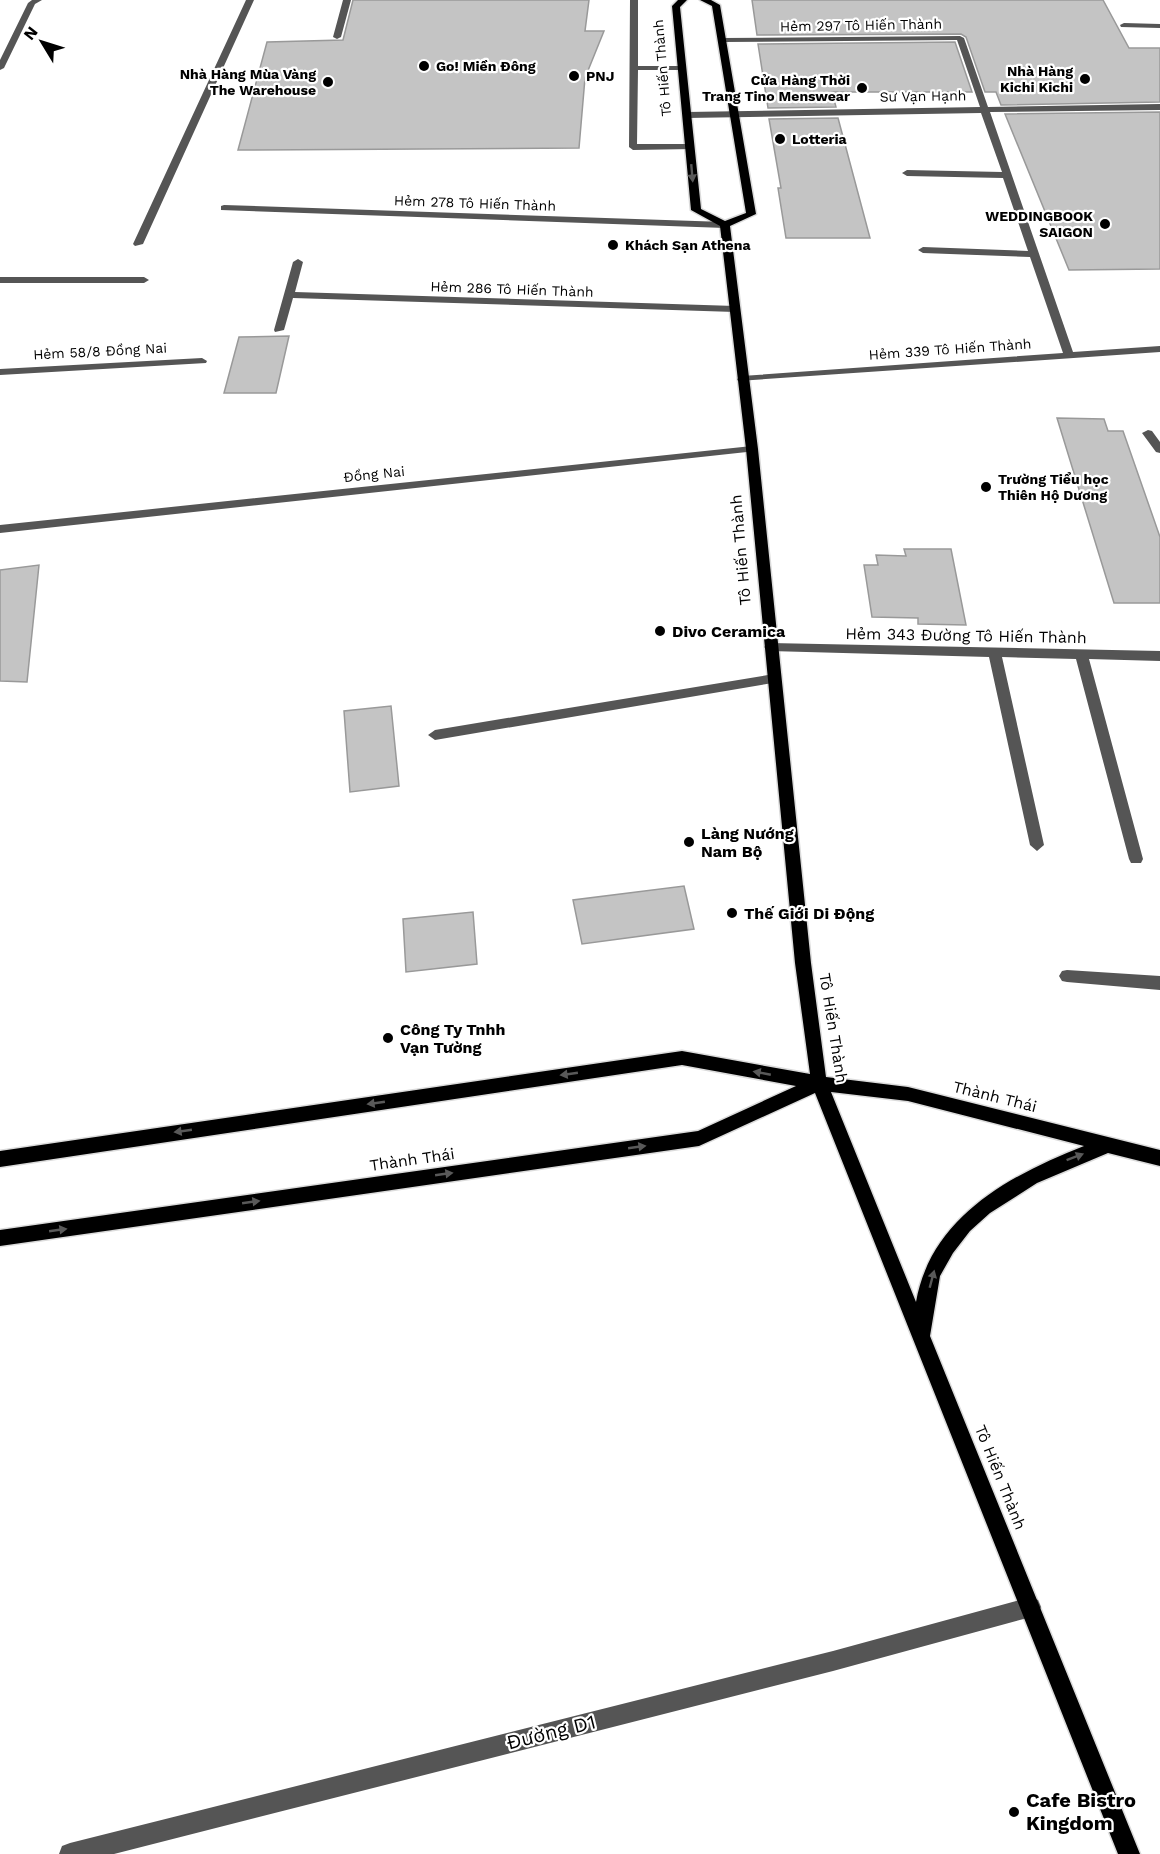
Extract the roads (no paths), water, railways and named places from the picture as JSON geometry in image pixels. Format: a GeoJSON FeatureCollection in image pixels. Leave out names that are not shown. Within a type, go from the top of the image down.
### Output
{"type":"FeatureCollection","features":[{"type":"Feature","properties":{"kind":"main road","name":"Tô Hiến Thành"},"geometry":{"type":"LineString","coordinates":[[683,0],[676,6],[696,210],[725,225],[741,379],[752,449],[802,963],[819,1083],[1129,1854]]}},
{"type":"Feature","properties":{"kind":"main road"},"geometry":{"type":"LineString","coordinates":[[704,0],[716,5],[751,214],[725,225]]}},
{"type":"Feature","properties":{"kind":"main road","name":"Thành Thái"},"geometry":{"type":"LineString","coordinates":[[0,1159],[682,1058],[819,1083],[908,1094],[1160,1158]]}},
{"type":"Feature","properties":{"kind":"main road","name":"Thành Thái"},"geometry":{"type":"LineString","coordinates":[[0,1238],[699,1138],[819,1083]]}},
{"type":"Feature","properties":{"kind":"main road"},"geometry":{"type":"LineString","coordinates":[[920,1336],[932,1273],[963,1224],[995,1197],[1047,1168],[1108,1145]]}},
{"type":"Feature","properties":{"kind":"street"},"geometry":{"type":"LineString","coordinates":[[0,68],[32,3],[38,0]]}},
{"type":"Feature","properties":{"kind":"street"},"geometry":{"type":"LineString","coordinates":[[138,244],[185,150],[200,109],[250,0]]}},
{"type":"Feature","properties":{"kind":"street"},"geometry":{"type":"LineString","coordinates":[[337,37],[347,0]]}},
{"type":"Feature","properties":{"kind":"street"},"geometry":{"type":"LineString","coordinates":[[634,0],[633,147],[689,147]]}},
{"type":"Feature","properties":{"kind":"street"},"geometry":{"type":"LineString","coordinates":[[1124,25],[1160,26]]}},
{"type":"Feature","properties":{"kind":"street","name":"Hẻm 297 Tô Hiến Thành"},"geometry":{"type":"LineString","coordinates":[[723,40],[960,38],[983,109]]}},
{"type":"Feature","properties":{"kind":"street"},"geometry":{"type":"LineString","coordinates":[[634,68],[682,68]]}},
{"type":"Feature","properties":{"kind":"street","name":"Sư Vạn Hạnh"},"geometry":{"type":"LineString","coordinates":[[687,115],[1160,107]]}},
{"type":"Feature","properties":{"kind":"street"},"geometry":{"type":"LineString","coordinates":[[983,109],[1069,355]]}},
{"type":"Feature","properties":{"kind":"street"},"geometry":{"type":"LineString","coordinates":[[907,173],[1006,175]]}},
{"type":"Feature","properties":{"kind":"street","name":"Hẻm 278 Tô Hiến Thành"},"geometry":{"type":"LineString","coordinates":[[224,208],[725,225]]}},
{"type":"Feature","properties":{"kind":"street"},"geometry":{"type":"LineString","coordinates":[[923,250],[1034,254]]}},
{"type":"Feature","properties":{"kind":"street"},"geometry":{"type":"LineString","coordinates":[[279,330],[298,262]]}},
{"type":"Feature","properties":{"kind":"street"},"geometry":{"type":"LineString","coordinates":[[0,280],[144,280]]}},
{"type":"Feature","properties":{"kind":"street","name":"Hẻm 286 Tô Hiến Thành"},"geometry":{"type":"LineString","coordinates":[[289,295],[735,309]]}},
{"type":"Feature","properties":{"kind":"street","name":"Hẻm 339 Tô Hiến Thành"},"geometry":{"type":"LineString","coordinates":[[741,379],[1160,349]]}},
{"type":"Feature","properties":{"kind":"street","name":"Hẻm 58/8 Đồng Nai"},"geometry":{"type":"LineString","coordinates":[[0,372],[202,361]]}},
{"type":"Feature","properties":{"kind":"street"},"geometry":{"type":"LineString","coordinates":[[1148,433],[1160,450]]}},
{"type":"Feature","properties":{"kind":"street","name":"Đồng Nai"},"geometry":{"type":"LineString","coordinates":[[0,529],[752,449]]}},
{"type":"Feature","properties":{"kind":"street","name":"Hẻm 343 Đường Tô Hiến Thành"},"geometry":{"type":"LineString","coordinates":[[770,647],[1160,656]]}},
{"type":"Feature","properties":{"kind":"street"},"geometry":{"type":"LineString","coordinates":[[994,652],[1037,845]]}},
{"type":"Feature","properties":{"kind":"street"},"geometry":{"type":"LineString","coordinates":[[1081,654],[1136,859]]}},
{"type":"Feature","properties":{"kind":"street"},"geometry":{"type":"LineString","coordinates":[[435,735],[774,679]]}},
{"type":"Feature","properties":{"kind":"street"},"geometry":{"type":"LineString","coordinates":[[1067,976],[1160,983]]}},
{"type":"Feature","properties":{"kind":"street","name":"Đường D1"},"geometry":{"type":"LineString","coordinates":[[70,1854],[809,1666],[1031,1607]]}},
{"type":"Feature","properties":{"kind":"place","name":"Go! Miền Đông"},"geometry":{"type":"Point","coordinates":[424,66]}},
{"type":"Feature","properties":{"kind":"place","name":"PNJ"},"geometry":{"type":"Point","coordinates":[574,76]}},
{"type":"Feature","properties":{"kind":"place","name":"Nhà Hàng Kichi Kichi"},"geometry":{"type":"Point","coordinates":[1085,79]}},
{"type":"Feature","properties":{"kind":"place","name":"Nhà Hàng Mùa Vàng The Warehouse"},"geometry":{"type":"Point","coordinates":[328,82]}},
{"type":"Feature","properties":{"kind":"place","name":"Cửa Hàng Thời Trang Tino Menswear"},"geometry":{"type":"Point","coordinates":[862,88]}},
{"type":"Feature","properties":{"kind":"place","name":"Lotteria"},"geometry":{"type":"Point","coordinates":[780,139]}},
{"type":"Feature","properties":{"kind":"place","name":"WEDDINGBOOK SAIGON"},"geometry":{"type":"Point","coordinates":[1105,224]}},
{"type":"Feature","properties":{"kind":"place","name":"Khách Sạn Athena"},"geometry":{"type":"Point","coordinates":[613,245]}},
{"type":"Feature","properties":{"kind":"place","name":"Trường Tiểu học Thiên Hộ Dương"},"geometry":{"type":"Point","coordinates":[986,487]}},
{"type":"Feature","properties":{"kind":"place","name":"Divo Ceramica"},"geometry":{"type":"Point","coordinates":[660,631]}},
{"type":"Feature","properties":{"kind":"place","name":"Làng Nướng Nam Bộ"},"geometry":{"type":"Point","coordinates":[689,842]}},
{"type":"Feature","properties":{"kind":"place","name":"Thế Giới Di Động"},"geometry":{"type":"Point","coordinates":[732,913]}},
{"type":"Feature","properties":{"kind":"place","name":"Công Ty Tnhh Vạn Tường"},"geometry":{"type":"Point","coordinates":[388,1038]}},
{"type":"Feature","properties":{"kind":"place","name":"Cafe Bistro Kingdom"},"geometry":{"type":"Point","coordinates":[1014,1812]}}]}
